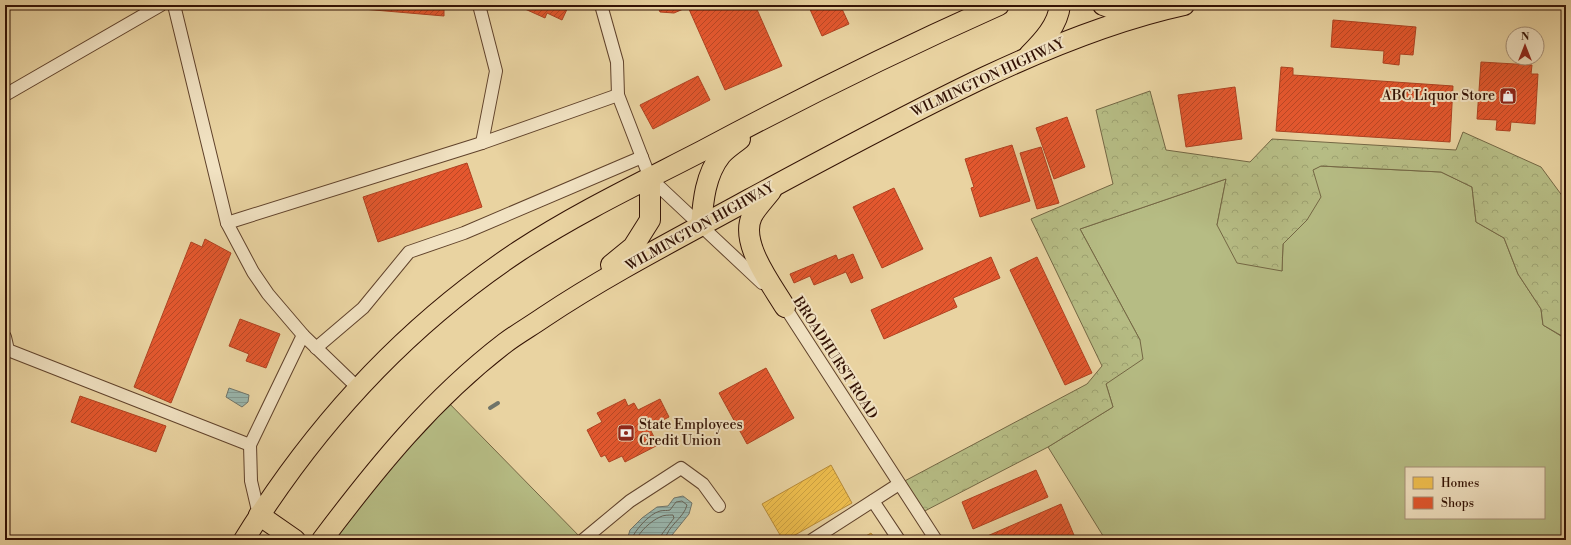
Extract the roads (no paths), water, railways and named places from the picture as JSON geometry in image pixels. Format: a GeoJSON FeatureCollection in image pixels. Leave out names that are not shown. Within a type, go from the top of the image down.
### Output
{"type":"FeatureCollection","features":[{"type":"Feature","properties":{"kind":"main road"},"geometry":{"type":"LineString","coordinates":[[949,27],[965,5]]}},
{"type":"Feature","properties":{"kind":"main road"},"geometry":{"type":"LineString","coordinates":[[244,540],[259,515],[304,453],[358,388],[411,336],[458,295],[520,251],[578,215],[774,112],[949,27],[999,5]]}},
{"type":"Feature","properties":{"kind":"main road"},"geometry":{"type":"LineString","coordinates":[[1027,58],[1046,38],[1059,14],[1060,5]]}},
{"type":"Feature","properties":{"kind":"main road"},"geometry":{"type":"LineString","coordinates":[[1103,5],[1117,10],[1148,13],[1184,5]]}},
{"type":"Feature","properties":{"kind":"main road","name":"WILMINGTON HIGHWAY"},"geometry":{"type":"LineString","coordinates":[[322,540],[392,451],[417,422],[461,380],[506,342],[576,296],[701,226],[887,126],[954,92],[1027,58],[1090,32],[1148,13]]}},
{"type":"Feature","properties":{"kind":"main road"},"geometry":{"type":"LineString","coordinates":[[701,226],[703,200],[709,175],[721,155],[774,112]]}},
{"type":"Feature","properties":{"kind":"main road"},"geometry":{"type":"LineString","coordinates":[[576,296],[633,247],[650,220],[650,178]]}},
{"type":"Feature","properties":{"kind":"main road"},"geometry":{"type":"LineString","coordinates":[[776,186],[752,217],[749,237],[756,260],[785,307]]}},
{"type":"Feature","properties":{"kind":"main road"},"geometry":{"type":"LineString","coordinates":[[259,515],[295,540]]}},
{"type":"Feature","properties":{"kind":"street"},"geometry":{"type":"LineString","coordinates":[[5,95],[161,5]]}},
{"type":"Feature","properties":{"kind":"street"},"geometry":{"type":"LineString","coordinates":[[174,5],[227,223],[253,272],[268,294],[316,348],[358,388]]}},
{"type":"Feature","properties":{"kind":"street"},"geometry":{"type":"LineString","coordinates":[[478,5],[496,71],[482,143]]}},
{"type":"Feature","properties":{"kind":"street"},"geometry":{"type":"LineString","coordinates":[[601,5],[617,62],[618,94],[650,178]]}},
{"type":"Feature","properties":{"kind":"street"},"geometry":{"type":"LineString","coordinates":[[227,223],[482,143],[618,94]]}},
{"type":"Feature","properties":{"kind":"street"},"geometry":{"type":"LineString","coordinates":[[316,348],[363,308],[409,252],[464,233],[642,157]]}},
{"type":"Feature","properties":{"kind":"street","name":"BROADHURST ROAD"},"geometry":{"type":"LineString","coordinates":[[650,178],[754,274],[785,307],[936,540]]}},
{"type":"Feature","properties":{"kind":"street"},"geometry":{"type":"LineString","coordinates":[[259,515],[251,481],[250,445],[304,335]]}},
{"type":"Feature","properties":{"kind":"street"},"geometry":{"type":"LineString","coordinates":[[5,337],[8,350],[250,445]]}},
{"type":"Feature","properties":{"kind":"street"},"geometry":{"type":"LineString","coordinates":[[583,540],[630,500],[681,468],[703,484],[719,506]]}},
{"type":"Feature","properties":{"kind":"street"},"geometry":{"type":"LineString","coordinates":[[812,540],[899,484]]}},
{"type":"Feature","properties":{"kind":"street"},"geometry":{"type":"LineString","coordinates":[[873,500],[898,540]]}},
{"type":"Feature","properties":{"kind":"water"},"geometry":{"type":"Polygon","coordinates":[[[229,388],[249,395],[248,402],[242,407],[226,397],[229,388]]]}},
{"type":"Feature","properties":{"kind":"water"},"geometry":{"type":"Polygon","coordinates":[[[683,496],[692,503],[689,514],[668,540],[627,540],[630,530],[642,518],[657,507],[668,506],[674,498],[683,496]]]}},
{"type":"Feature","properties":{"kind":"waterway"},"geometry":{"type":"LineString","coordinates":[[490,408],[498,403]]}},
{"type":"Feature","properties":{"kind":"place","name":"ABC Liquor Store"},"geometry":{"type":"Point","coordinates":[1508,96]}},
{"type":"Feature","properties":{"kind":"place","name":"State Employees Credit Union"},"geometry":{"type":"Point","coordinates":[626,433]}}]}
